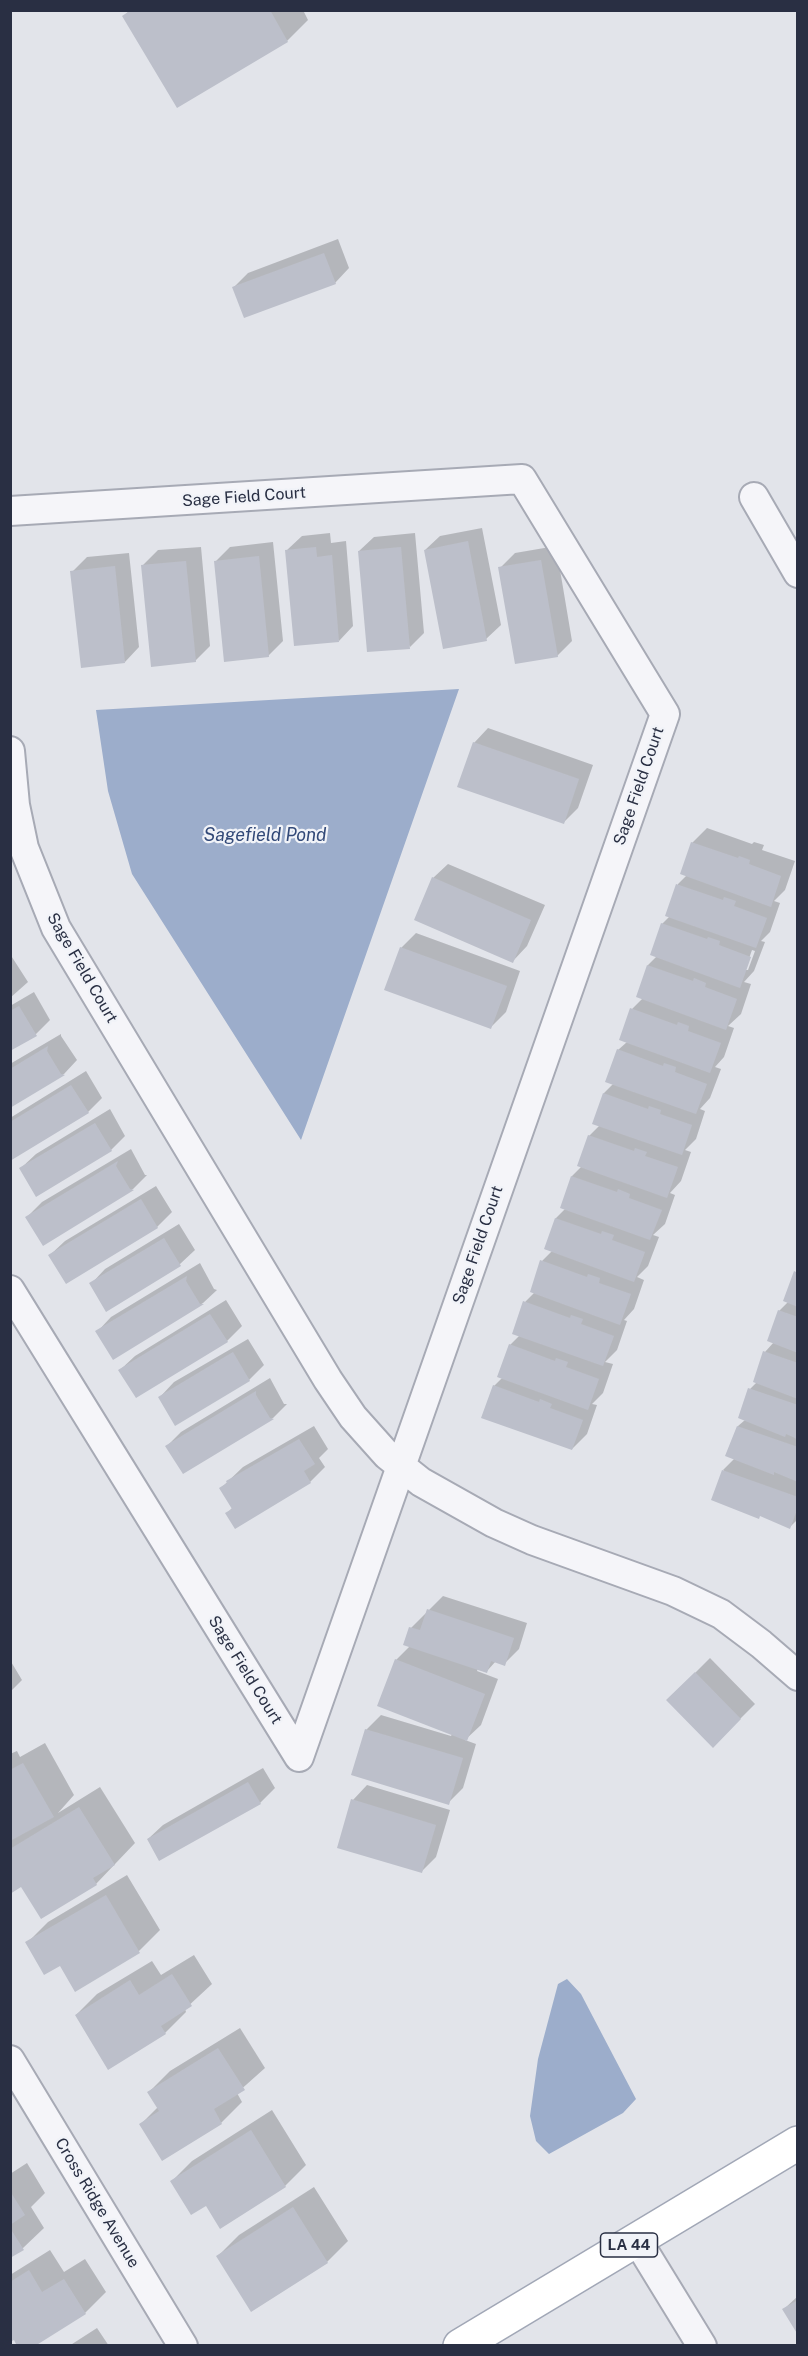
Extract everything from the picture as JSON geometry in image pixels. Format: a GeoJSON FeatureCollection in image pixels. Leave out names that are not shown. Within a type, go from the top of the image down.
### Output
{"type":"FeatureCollection","features":[{"type":"Feature","properties":{"kind":"main road","name":"LA 44"},"geometry":{"type":"LineString","coordinates":[[460,2346],[798,2143]]}},
{"type":"Feature","properties":{"kind":"street","name":"Sage Field Court"},"geometry":{"type":"LineString","coordinates":[[10,511],[522,479],[665,714],[299,1757],[10,1290]]}},
{"type":"Feature","properties":{"kind":"street"},"geometry":{"type":"LineString","coordinates":[[754,497],[798,573]]}},
{"type":"Feature","properties":{"kind":"street","name":"Sage Field Court"},"geometry":{"type":"LineString","coordinates":[[10,751],[15,805],[24,848],[56,928],[328,1380],[353,1417],[387,1455],[421,1482],[494,1523],[572,1556],[673,1591],[721,1614],[798,1676]]}},
{"type":"Feature","properties":{"kind":"street","name":"Cross Ridge Avenue"},"geometry":{"type":"LineString","coordinates":[[10,2060],[183,2346]]}},
{"type":"Feature","properties":{"kind":"street"},"geometry":{"type":"LineString","coordinates":[[637,2240],[702,2346]]}},
{"type":"Feature","properties":{"kind":"water","name":"Sagefield Pond"},"geometry":{"type":"Polygon","coordinates":[[[459,689],[301,1140],[132,874],[108,791],[96,710],[459,689]]]}},
{"type":"Feature","properties":{"kind":"water"},"geometry":{"type":"Polygon","coordinates":[[[567,1979],[581,1994],[636,2099],[623,2113],[549,2154],[536,2141],[530,2116],[538,2059],[558,1984],[567,1979]]]}},
{"type":"Feature","properties":{"kind":"building"},"geometry":{"type":"Polygon","coordinates":[[[131,10],[270,10],[288,42],[177,108],[122,16],[131,10]]]}},
{"type":"Feature","properties":{"kind":"building"},"geometry":{"type":"Polygon","coordinates":[[[324,253],[336,284],[244,318],[232,287],[324,253]]]}},
{"type":"Feature","properties":{"kind":"building"},"geometry":{"type":"Polygon","coordinates":[[[468,541],[487,641],[443,649],[424,550],[468,541]]]}},
{"type":"Feature","properties":{"kind":"building"},"geometry":{"type":"Polygon","coordinates":[[[316,547],[317,557],[332,555],[339,642],[294,646],[285,550],[316,547]]]}},
{"type":"Feature","properties":{"kind":"building"},"geometry":{"type":"Polygon","coordinates":[[[401,547],[410,649],[367,652],[358,551],[401,547]]]}},
{"type":"Feature","properties":{"kind":"building"},"geometry":{"type":"Polygon","coordinates":[[[259,556],[269,657],[224,662],[214,561],[259,556]]]}},
{"type":"Feature","properties":{"kind":"building"},"geometry":{"type":"Polygon","coordinates":[[[541,560],[558,657],[515,664],[498,567],[541,560]]]}},
{"type":"Feature","properties":{"kind":"building"},"geometry":{"type":"Polygon","coordinates":[[[186,561],[196,662],[151,667],[141,565],[186,561]]]}},
{"type":"Feature","properties":{"kind":"building"},"geometry":{"type":"Polygon","coordinates":[[[115,566],[125,663],[81,668],[70,571],[115,566]]]}},
{"type":"Feature","properties":{"kind":"building"},"geometry":{"type":"Polygon","coordinates":[[[473,742],[579,779],[564,824],[457,787],[473,742]]]}},
{"type":"Feature","properties":{"kind":"building"},"geometry":{"type":"Polygon","coordinates":[[[691,842],[750,860],[749,864],[781,876],[771,907],[680,874],[691,842]]]}},
{"type":"Feature","properties":{"kind":"building"},"geometry":{"type":"Polygon","coordinates":[[[432,877],[531,920],[513,963],[414,920],[432,877]]]}},
{"type":"Feature","properties":{"kind":"building"},"geometry":{"type":"Polygon","coordinates":[[[676,884],[723,900],[724,897],[736,901],[734,906],[767,918],[756,948],[665,916],[676,884]]]}},
{"type":"Feature","properties":{"kind":"building"},"geometry":{"type":"Polygon","coordinates":[[[661,923],[707,939],[708,937],[720,941],[719,945],[751,957],[740,988],[650,955],[661,923]]]}},
{"type":"Feature","properties":{"kind":"building"},"geometry":{"type":"Polygon","coordinates":[[[400,947],[507,986],[491,1029],[384,990],[400,947]]]}},
{"type":"Feature","properties":{"kind":"building"},"geometry":{"type":"Polygon","coordinates":[[[647,965],[693,981],[694,978],[706,983],[705,987],[737,999],[726,1030],[636,997],[647,965]]]}},
{"type":"Feature","properties":{"kind":"building"},"geometry":{"type":"Polygon","coordinates":[[[19,1006],[37,1036],[10,1051],[10,1011],[19,1006]]]}},
{"type":"Feature","properties":{"kind":"building"},"geometry":{"type":"Polygon","coordinates":[[[630,1008],[677,1025],[678,1022],[689,1026],[688,1031],[721,1043],[710,1073],[619,1040],[630,1008]]]}},
{"type":"Feature","properties":{"kind":"building"},"geometry":{"type":"Polygon","coordinates":[[[48,1046],[47,1051],[61,1074],[65,1075],[10,1108],[10,1069],[48,1046]]]}},
{"type":"Feature","properties":{"kind":"building"},"geometry":{"type":"Polygon","coordinates":[[[617,1049],[663,1066],[664,1063],[676,1067],[675,1072],[707,1084],[696,1114],[605,1082],[617,1049]]]}},
{"type":"Feature","properties":{"kind":"building"},"geometry":{"type":"Polygon","coordinates":[[[71,1085],[89,1113],[10,1161],[10,1122],[71,1085]]]}},
{"type":"Feature","properties":{"kind":"building"},"geometry":{"type":"Polygon","coordinates":[[[603,1093],[648,1109],[649,1106],[661,1110],[660,1114],[692,1125],[682,1155],[592,1124],[603,1093]]]}},
{"type":"Feature","properties":{"kind":"building"},"geometry":{"type":"Polygon","coordinates":[[[95,1123],[112,1151],[36,1197],[19,1168],[95,1123]]]}},
{"type":"Feature","properties":{"kind":"building"},"geometry":{"type":"Polygon","coordinates":[[[588,1135],[634,1151],[635,1148],[647,1152],[645,1156],[678,1167],[667,1198],[577,1166],[588,1135]]]}},
{"type":"Feature","properties":{"kind":"building"},"geometry":{"type":"Polygon","coordinates":[[[118,1161],[116,1166],[130,1189],[134,1190],[43,1246],[25,1217],[118,1161]]]}},
{"type":"Feature","properties":{"kind":"building"},"geometry":{"type":"Polygon","coordinates":[[[571,1176],[617,1192],[618,1189],[630,1194],[629,1198],[662,1210],[650,1240],[560,1208],[571,1176]]]}},
{"type":"Feature","properties":{"kind":"building"},"geometry":{"type":"Polygon","coordinates":[[[141,1199],[158,1228],[66,1284],[48,1255],[141,1199]]]}},
{"type":"Feature","properties":{"kind":"building"},"geometry":{"type":"Polygon","coordinates":[[[555,1218],[601,1234],[602,1231],[614,1235],[612,1240],[645,1252],[634,1282],[544,1249],[555,1218]]]}},
{"type":"Feature","properties":{"kind":"building"},"geometry":{"type":"Polygon","coordinates":[[[164,1238],[181,1266],[106,1312],[89,1283],[164,1238]]]}},
{"type":"Feature","properties":{"kind":"building"},"geometry":{"type":"Polygon","coordinates":[[[540,1260],[587,1277],[588,1274],[600,1278],[599,1283],[631,1294],[620,1325],[530,1292],[540,1260]]]}},
{"type":"Feature","properties":{"kind":"building"},"geometry":{"type":"Polygon","coordinates":[[[794,1271],[798,1273],[798,1307],[783,1301],[794,1271]]]}},
{"type":"Feature","properties":{"kind":"building"},"geometry":{"type":"Polygon","coordinates":[[[187,1276],[186,1281],[200,1304],[204,1304],[113,1360],[95,1331],[187,1276]]]}},
{"type":"Feature","properties":{"kind":"building"},"geometry":{"type":"Polygon","coordinates":[[[523,1301],[570,1318],[571,1315],[583,1319],[581,1324],[614,1336],[603,1366],[512,1334],[523,1301]]]}},
{"type":"Feature","properties":{"kind":"building"},"geometry":{"type":"Polygon","coordinates":[[[778,1310],[798,1317],[798,1353],[767,1341],[778,1310]]]}},
{"type":"Feature","properties":{"kind":"building"},"geometry":{"type":"Polygon","coordinates":[[[210,1314],[228,1342],[136,1398],[118,1370],[210,1314]]]}},
{"type":"Feature","properties":{"kind":"building"},"geometry":{"type":"Polygon","coordinates":[[[509,1344],[555,1361],[556,1358],[568,1362],[566,1367],[599,1379],[588,1410],[497,1377],[509,1344]]]}},
{"type":"Feature","properties":{"kind":"building"},"geometry":{"type":"Polygon","coordinates":[[[763,1351],[798,1363],[798,1399],[753,1382],[763,1351]]]}},
{"type":"Feature","properties":{"kind":"building"},"geometry":{"type":"Polygon","coordinates":[[[233,1352],[250,1381],[175,1426],[158,1397],[233,1352]]]}},
{"type":"Feature","properties":{"kind":"building"},"geometry":{"type":"Polygon","coordinates":[[[493,1385],[539,1402],[540,1399],[552,1404],[550,1408],[583,1420],[572,1450],[481,1418],[493,1385]]]}},
{"type":"Feature","properties":{"kind":"building"},"geometry":{"type":"Polygon","coordinates":[[[748,1388],[798,1405],[798,1440],[738,1418],[748,1388]]]}},
{"type":"Feature","properties":{"kind":"building"},"geometry":{"type":"Polygon","coordinates":[[[256,1391],[256,1395],[270,1418],[274,1419],[183,1474],[165,1446],[256,1391]]]}},
{"type":"Feature","properties":{"kind":"building"},"geometry":{"type":"Polygon","coordinates":[[[737,1426],[798,1447],[798,1482],[725,1456],[737,1426]]]}},
{"type":"Feature","properties":{"kind":"building"},"geometry":{"type":"Polygon","coordinates":[[[299,1439],[315,1464],[304,1471],[311,1483],[235,1529],[225,1513],[232,1509],[219,1488],[227,1483],[226,1481],[299,1439]]]}},
{"type":"Feature","properties":{"kind":"building"},"geometry":{"type":"Polygon","coordinates":[[[722,1470],[798,1497],[798,1507],[790,1529],[760,1516],[759,1519],[711,1500],[722,1470]]]}},
{"type":"Feature","properties":{"kind":"building"},"geometry":{"type":"Polygon","coordinates":[[[427,1609],[514,1638],[505,1666],[491,1661],[487,1673],[403,1645],[409,1627],[420,1630],[427,1609]]]}},
{"type":"Feature","properties":{"kind":"building"},"geometry":{"type":"Polygon","coordinates":[[[395,1659],[485,1694],[467,1741],[377,1706],[395,1659]]]}},
{"type":"Feature","properties":{"kind":"building"},"geometry":{"type":"Polygon","coordinates":[[[695,1672],[741,1719],[713,1748],[666,1700],[695,1672]]]}},
{"type":"Feature","properties":{"kind":"building"},"geometry":{"type":"Polygon","coordinates":[[[365,1729],[463,1758],[449,1805],[351,1775],[365,1729]]]}},
{"type":"Feature","properties":{"kind":"building"},"geometry":{"type":"Polygon","coordinates":[[[23,1763],[54,1817],[10,1841],[10,1770],[23,1763]]]}},
{"type":"Feature","properties":{"kind":"building"},"geometry":{"type":"Polygon","coordinates":[[[248,1782],[261,1804],[159,1861],[147,1839],[248,1782]]]}},
{"type":"Feature","properties":{"kind":"building"},"geometry":{"type":"Polygon","coordinates":[[[351,1799],[436,1825],[422,1873],[337,1848],[351,1799]]]}},
{"type":"Feature","properties":{"kind":"building"},"geometry":{"type":"Polygon","coordinates":[[[79,1807],[115,1865],[93,1878],[97,1885],[41,1919],[21,1887],[10,1894],[10,1849],[79,1807]]]}},
{"type":"Feature","properties":{"kind":"building"},"geometry":{"type":"Polygon","coordinates":[[[106,1895],[140,1953],[75,1992],[60,1966],[44,1975],[25,1942],[106,1895]]]}},
{"type":"Feature","properties":{"kind":"building"},"geometry":{"type":"Polygon","coordinates":[[[172,1974],[192,2006],[161,2026],[166,2034],[108,2070],[75,2015],[130,1980],[139,1995],[172,1974]]]}},
{"type":"Feature","properties":{"kind":"building"},"geometry":{"type":"Polygon","coordinates":[[[218,2048],[245,2090],[214,2109],[222,2124],[162,2161],[139,2124],[159,2111],[147,2092],[218,2048]]]}},
{"type":"Feature","properties":{"kind":"building"},"geometry":{"type":"Polygon","coordinates":[[[251,2130],[286,2187],[220,2229],[206,2206],[191,2215],[170,2181],[251,2130]]]}},
{"type":"Feature","properties":{"kind":"building"},"geometry":{"type":"Polygon","coordinates":[[[10,2191],[25,2215],[10,2225],[10,2191]]]}},
{"type":"Feature","properties":{"kind":"building"},"geometry":{"type":"Polygon","coordinates":[[[293,2207],[328,2263],[251,2312],[216,2256],[293,2207]]]}},
{"type":"Feature","properties":{"kind":"building"},"geometry":{"type":"Polygon","coordinates":[[[10,2228],[24,2250],[10,2258],[10,2228]]]}},
{"type":"Feature","properties":{"kind":"building"},"geometry":{"type":"Polygon","coordinates":[[[29,2270],[42,2292],[64,2279],[86,2314],[35,2346],[17,2346],[14,2340],[10,2342],[10,2282],[29,2270]]]}},
{"type":"Feature","properties":{"kind":"building"},"geometry":{"type":"Polygon","coordinates":[[[798,2300],[798,2335],[782,2309],[798,2300]]]}}]}
